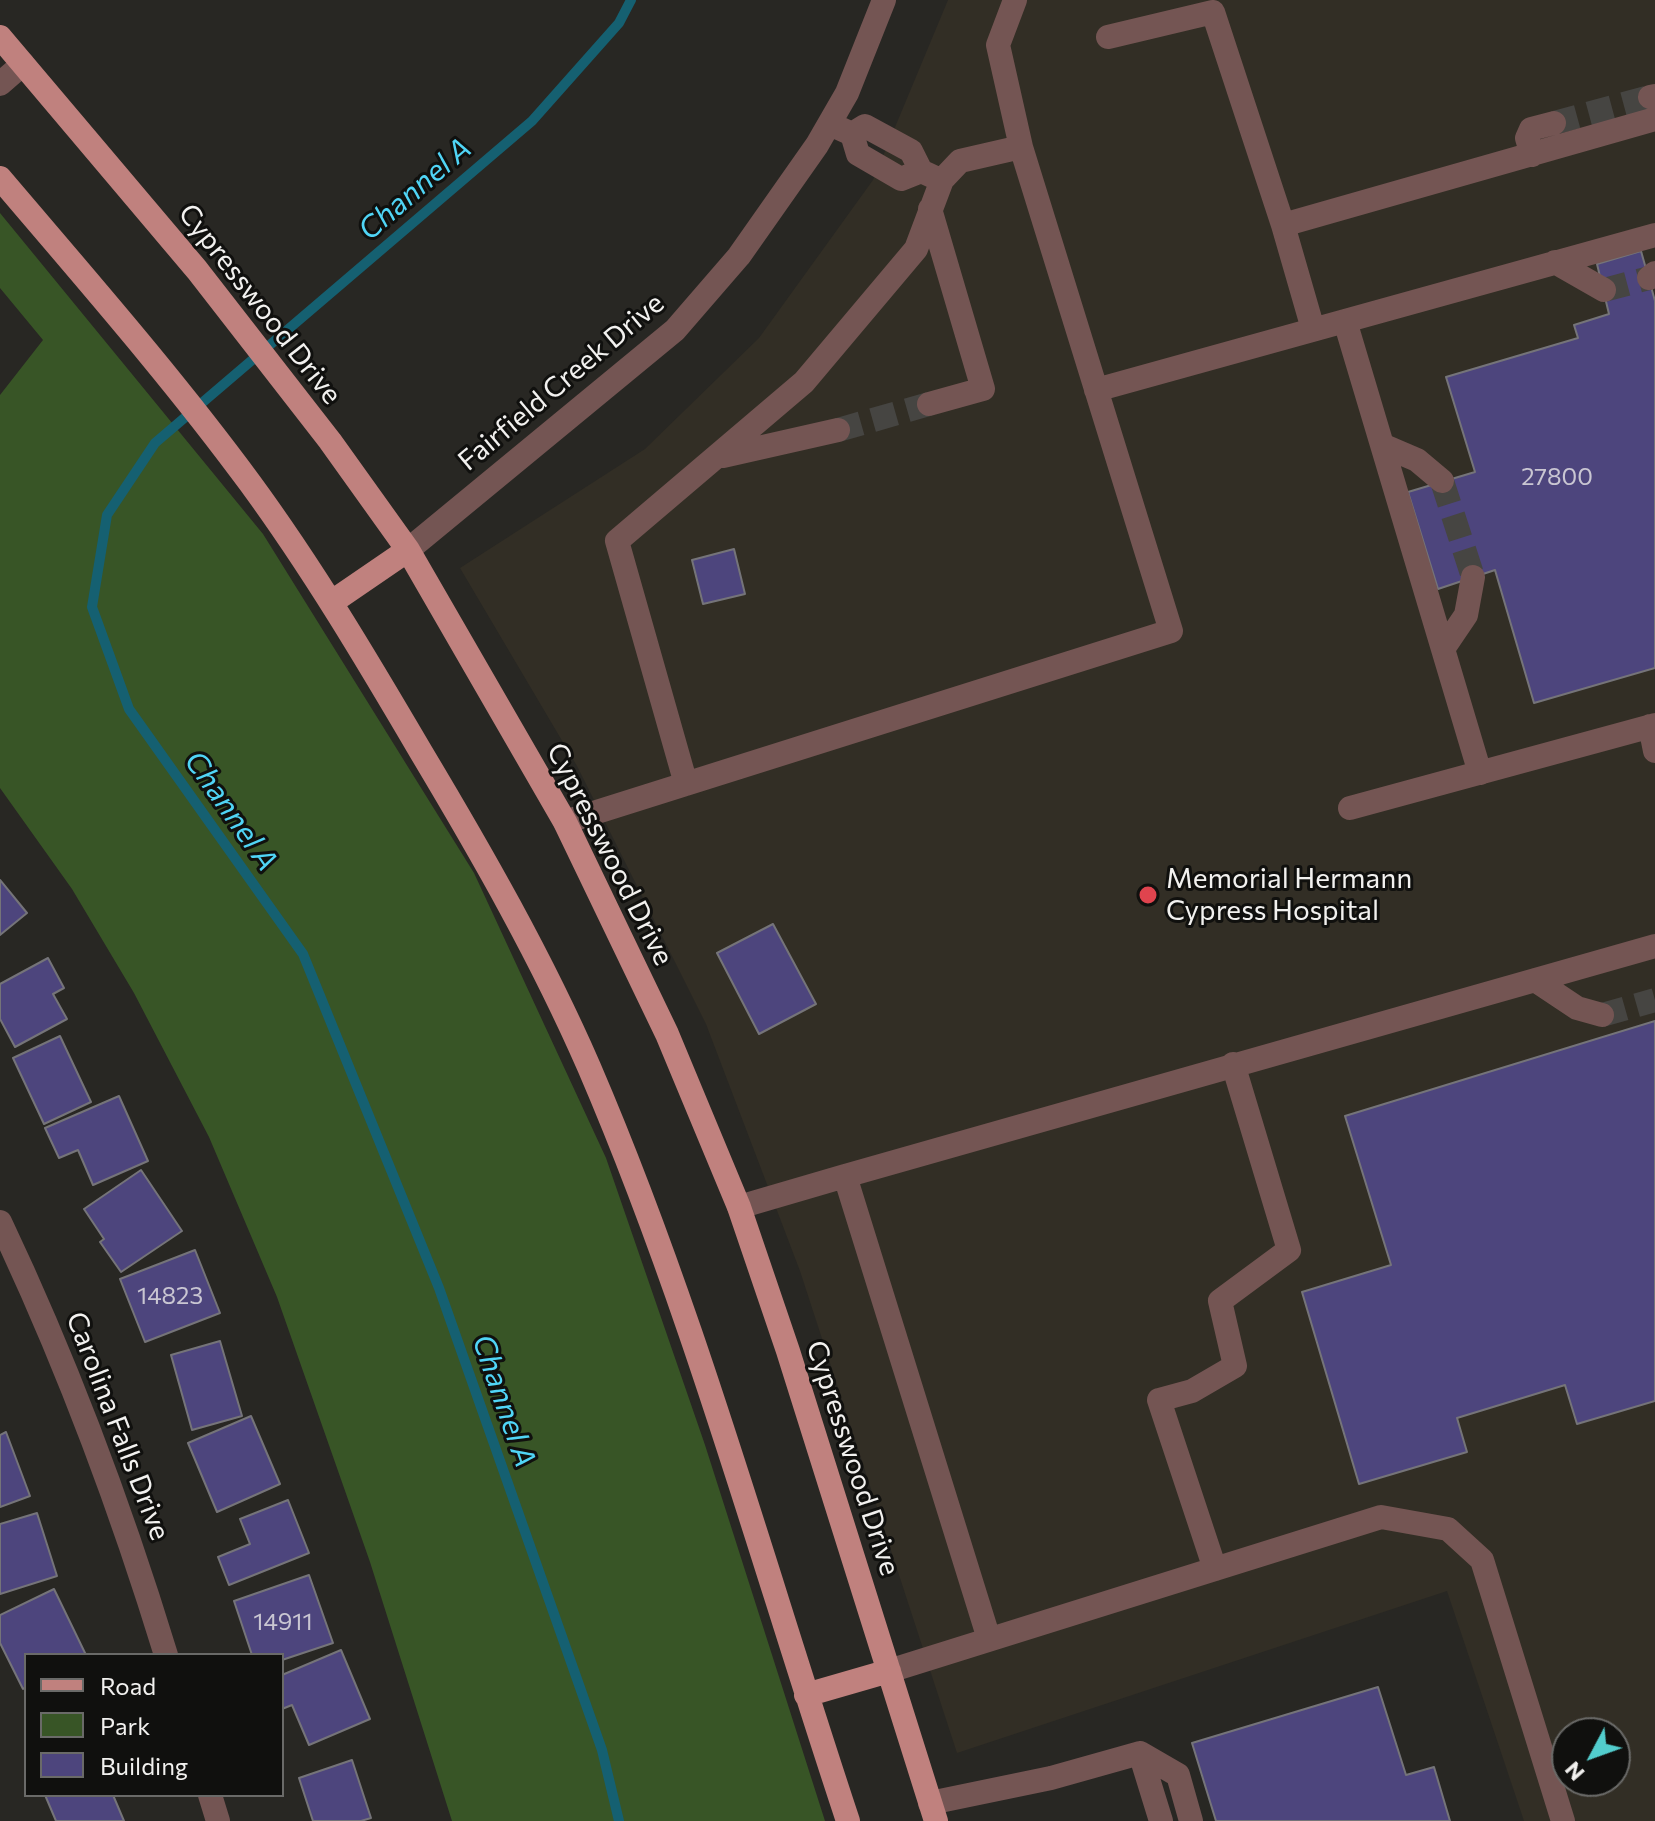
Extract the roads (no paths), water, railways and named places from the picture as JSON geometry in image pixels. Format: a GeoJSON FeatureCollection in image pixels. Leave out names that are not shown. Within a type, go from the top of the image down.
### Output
{"type":"FeatureCollection","features":[{"type":"Feature","properties":{"kind":"main road","name":"Cypresswood Drive"},"geometry":{"type":"LineString","coordinates":[[0,37],[197,270],[330,441],[408,550],[565,822],[667,1034],[739,1207],[788,1351],[933,1812]]}},
{"type":"Feature","properties":{"kind":"main road"},"geometry":{"type":"LineString","coordinates":[[0,178],[135,338],[250,483],[332,602],[504,891],[588,1066],[657,1239],[848,1821]]}},
{"type":"Feature","properties":{"kind":"main road"},"geometry":{"type":"LineString","coordinates":[[332,602],[408,550]]}},
{"type":"Feature","properties":{"kind":"main road"},"geometry":{"type":"LineString","coordinates":[[806,1695],[889,1671]]}},
{"type":"Feature","properties":{"kind":"street","name":"Fairfield Creek Drive"},"geometry":{"type":"LineString","coordinates":[[408,550],[675,330],[841,129],[847,93],[884,0]]}},
{"type":"Feature","properties":{"kind":"street"},"geometry":{"type":"LineString","coordinates":[[565,822],[1171,631],[1021,147],[998,45],[1015,0]]}},
{"type":"Feature","properties":{"kind":"street"},"geometry":{"type":"LineString","coordinates":[[1108,37],[1213,12],[1283,225],[1313,329]]}},
{"type":"Feature","properties":{"kind":"street"},"geometry":{"type":"LineString","coordinates":[[0,84],[23,64]]}},
{"type":"Feature","properties":{"kind":"street"},"geometry":{"type":"LineString","coordinates":[[1283,225],[1532,155],[1653,104]]}},
{"type":"Feature","properties":{"kind":"street"},"geometry":{"type":"LineString","coordinates":[[1532,155],[1527,138],[1531,129],[1554,123]]}},
{"type":"Feature","properties":{"kind":"street"},"geometry":{"type":"LineString","coordinates":[[686,784],[617,541],[804,382],[916,249],[930,209],[931,176],[911,151],[865,126],[841,129]]}},
{"type":"Feature","properties":{"kind":"street"},"geometry":{"type":"LineString","coordinates":[[931,176],[960,161],[1021,147]]}},
{"type":"Feature","properties":{"kind":"street"},"geometry":{"type":"LineString","coordinates":[[929,404],[983,389],[930,209]]}},
{"type":"Feature","properties":{"kind":"street"},"geometry":{"type":"LineString","coordinates":[[1096,390],[1655,235]]}},
{"type":"Feature","properties":{"kind":"street"},"geometry":{"type":"LineString","coordinates":[[1555,262],[1604,290]]}},
{"type":"Feature","properties":{"kind":"street"},"geometry":{"type":"LineString","coordinates":[[1345,321],[1480,773]]}},
{"type":"Feature","properties":{"kind":"street"},"geometry":{"type":"LineString","coordinates":[[718,457],[838,430]]}},
{"type":"Feature","properties":{"kind":"street"},"geometry":{"type":"LineString","coordinates":[[1382,445],[1417,460],[1442,481]]}},
{"type":"Feature","properties":{"kind":"street"},"geometry":{"type":"LineString","coordinates":[[1443,649],[1466,615],[1473,577]]}},
{"type":"Feature","properties":{"kind":"street"},"geometry":{"type":"LineString","coordinates":[[1350,808],[1652,726],[1655,751]]}},
{"type":"Feature","properties":{"kind":"street"},"geometry":{"type":"LineString","coordinates":[[739,1207],[1655,946]]}},
{"type":"Feature","properties":{"kind":"street"},"geometry":{"type":"LineString","coordinates":[[1535,980],[1577,1008],[1602,1015]]}},
{"type":"Feature","properties":{"kind":"street"},"geometry":{"type":"LineString","coordinates":[[1215,1569],[1159,1400],[1192,1391],[1235,1366],[1220,1301],[1289,1250],[1233,1064]]}},
{"type":"Feature","properties":{"kind":"street"},"geometry":{"type":"LineString","coordinates":[[845,1176],[989,1639]]}},
{"type":"Feature","properties":{"kind":"street","name":"Carolina Falls Drive"},"geometry":{"type":"LineString","coordinates":[[0,1222],[38,1302],[87,1421],[126,1527],[165,1653]]}},
{"type":"Feature","properties":{"kind":"street"},"geometry":{"type":"LineString","coordinates":[[889,1671],[1381,1517],[1448,1529],[1482,1560],[1563,1821]]}},
{"type":"Feature","properties":{"kind":"street"},"geometry":{"type":"LineString","coordinates":[[1140,1753],[1161,1821]]}},
{"type":"Feature","properties":{"kind":"street"},"geometry":{"type":"LineString","coordinates":[[933,1812],[1140,1753],[1178,1775],[1191,1821]]}},
{"type":"Feature","properties":{"kind":"street"},"geometry":{"type":"LineString","coordinates":[[211,1797],[218,1821]]}},
{"type":"Feature","properties":{"kind":"waterway","name":"Channel A"},"geometry":{"type":"LineString","coordinates":[[619,1821],[602,1750],[439,1288],[303,954],[129,709],[92,607],[107,515],[155,443],[532,121],[619,23],[631,0]]}},
{"type":"Feature","properties":{"kind":"tunnel"},"geometry":{"type":"LineString","coordinates":[[1554,123],[1650,97]]}},
{"type":"Feature","properties":{"kind":"tunnel"},"geometry":{"type":"LineString","coordinates":[[1604,290],[1649,278]]}},
{"type":"Feature","properties":{"kind":"tunnel"},"geometry":{"type":"LineString","coordinates":[[838,430],[929,404]]}},
{"type":"Feature","properties":{"kind":"tunnel"},"geometry":{"type":"LineString","coordinates":[[1442,481],[1473,577]]}},
{"type":"Feature","properties":{"kind":"tunnel"},"geometry":{"type":"LineString","coordinates":[[1602,1015],[1655,1000]]}},
{"type":"Feature","properties":{"kind":"place","name":"Memorial Hermann Cypress Hospital"},"geometry":{"type":"Point","coordinates":[1148,895]}}]}
